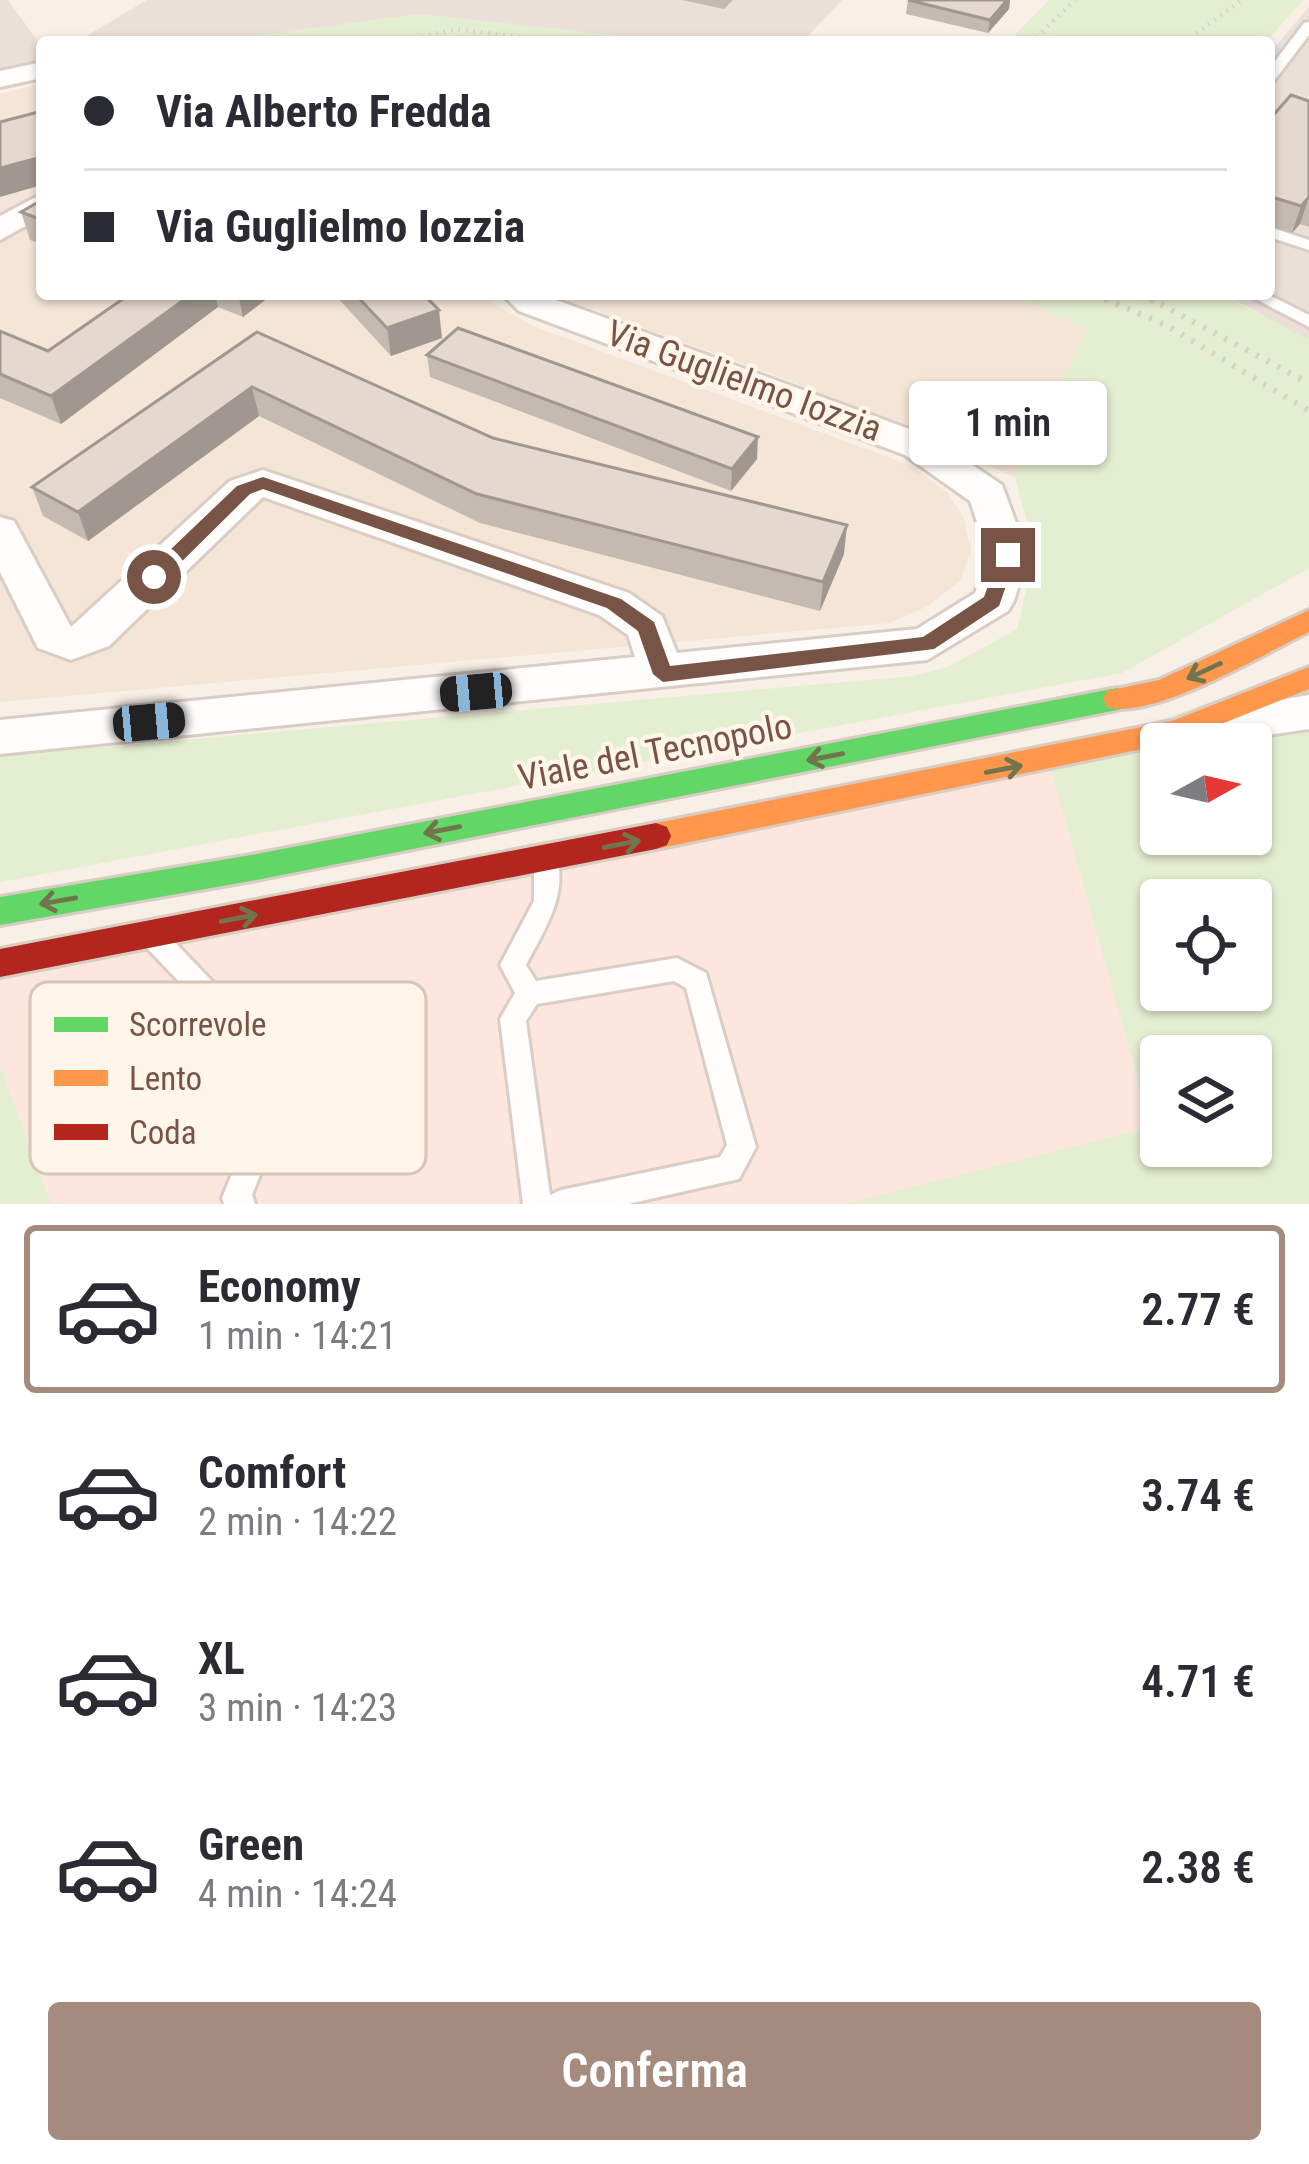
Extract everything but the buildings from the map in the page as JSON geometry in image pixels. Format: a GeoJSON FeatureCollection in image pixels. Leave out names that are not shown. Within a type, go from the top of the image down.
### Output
{"type":"FeatureCollection","features":[{"type":"Feature","properties":{"kind":"main road","name":"Viale del Tecnopolo"},"geometry":{"type":"LineString","coordinates":[[0,911],[251,868],[1165,690],[1309,620]]}},
{"type":"Feature","properties":{"kind":"main road"},"geometry":{"type":"LineString","coordinates":[[1196,723],[1309,677]]}},
{"type":"Feature","properties":{"kind":"main road"},"geometry":{"type":"LineString","coordinates":[[0,963],[1140,738]]}},
{"type":"Feature","properties":{"kind":"street"},"geometry":{"type":"LineString","coordinates":[[0,79],[36,71]]}},
{"type":"Feature","properties":{"kind":"street"},"geometry":{"type":"LineString","coordinates":[[0,230],[8,220],[36,206]]}},
{"type":"Feature","properties":{"kind":"street","name":"Via Guglielmo Iozzia"},"geometry":{"type":"LineString","coordinates":[[0,737],[927,644],[992,601],[1008,555],[988,494],[918,446],[748,372],[526,300]]}},
{"type":"Feature","properties":{"kind":"street"},"geometry":{"type":"LineString","coordinates":[[0,531],[53,637],[71,644],[94,635],[244,490],[263,483],[614,604],[647,627],[663,674]]}},
{"type":"Feature","properties":{"kind":"street"},"geometry":{"type":"LineString","coordinates":[[1232,723],[1309,712]]}},
{"type":"Feature","properties":{"kind":"lane"},"geometry":{"type":"LineString","coordinates":[[1275,70],[1309,26]]}},
{"type":"Feature","properties":{"kind":"lane"},"geometry":{"type":"LineString","coordinates":[[1275,234],[1309,244]]}},
{"type":"Feature","properties":{"kind":"lane"},"geometry":{"type":"LineString","coordinates":[[1266,300],[1309,322]]}},
{"type":"Feature","properties":{"kind":"lane"},"geometry":{"type":"LineString","coordinates":[[529,994],[513,965],[546,902],[546,858]]}},
{"type":"Feature","properties":{"kind":"lane"},"geometry":{"type":"LineString","coordinates":[[152,935],[196,982]]}},
{"type":"Feature","properties":{"kind":"lane"},"geometry":{"type":"LineString","coordinates":[[538,1204],[513,1019],[529,994],[677,969],[697,981],[742,1147],[729,1168],[561,1204]]}},
{"type":"Feature","properties":{"kind":"lane"},"geometry":{"type":"LineString","coordinates":[[241,1204],[236,1198],[244,1174]]}},
{"type":"Feature","properties":{"kind":"path"},"geometry":{"type":"LineString","coordinates":[[1037,36],[1075,0]]}},
{"type":"Feature","properties":{"kind":"path"},"geometry":{"type":"LineString","coordinates":[[1192,36],[1242,0]]}},
{"type":"Feature","properties":{"kind":"path"},"geometry":{"type":"LineString","coordinates":[[424,36],[440,32],[508,36]]}},
{"type":"Feature","properties":{"kind":"path"},"geometry":{"type":"LineString","coordinates":[[1106,300],[1191,339],[1309,411]]}},
{"type":"Feature","properties":{"kind":"path"},"geometry":{"type":"LineString","coordinates":[[1152,300],[1309,383]]}},
{"type":"Feature","properties":{"kind":"path"},"geometry":{"type":"LineString","coordinates":[[1191,339],[1205,327]]}},
{"type":"Feature","properties":{"kind":"shaded area"},"geometry":{"type":"Polygon","coordinates":[[[0,0],[8,0],[36,39],[36,60],[0,69],[0,0]]]}},
{"type":"Feature","properties":{"kind":"shaded area"},"geometry":{"type":"Polygon","coordinates":[[[147,0],[842,0],[808,36],[619,36],[419,14],[257,36],[86,36],[147,0]]]}},
{"type":"Feature","properties":{"kind":"shaded area"},"geometry":{"type":"Polygon","coordinates":[[[1309,7],[1309,341],[1235,300],[1275,300],[1275,47],[1309,7]]]}},
{"type":"Feature","properties":{"kind":"shaded area"},"geometry":{"type":"Polygon","coordinates":[[[36,85],[36,300],[488,300],[533,326],[912,466],[948,493],[964,518],[971,551],[960,581],[928,606],[890,623],[0,702],[0,94],[36,85]]]}},
{"type":"Feature","properties":{"kind":"shaded area"},"geometry":{"type":"Polygon","coordinates":[[[567,300],[1023,300],[1087,329],[1015,477],[783,378],[567,300]]]}},
{"type":"Feature","properties":{"kind":"shaded area"},"geometry":{"type":"Polygon","coordinates":[[[1048,759],[1140,1088],[1140,1130],[845,1204],[51,1204],[40,1174],[426,1174],[426,982],[30,982],[30,1147],[0,1066],[0,963],[1048,759]]]}},
{"type":"Feature","properties":{"kind":"green space"},"geometry":{"type":"Polygon","coordinates":[[[1049,0],[1303,0],[1271,36],[1014,36],[1049,0]]]}},
{"type":"Feature","properties":{"kind":"green space"},"geometry":{"type":"Polygon","coordinates":[[[419,14],[620,36],[257,36],[419,14]]]}},
{"type":"Feature","properties":{"kind":"green space"},"geometry":{"type":"Polygon","coordinates":[[[1023,300],[1232,300],[1309,340],[1309,568],[1122,673],[0,882],[0,756],[913,676],[948,667],[1017,629],[1035,554],[1015,477],[1086,329],[1023,300]]]}},
{"type":"Feature","properties":{"kind":"green space"},"geometry":{"type":"Polygon","coordinates":[[[1309,667],[1309,1204],[845,1204],[1140,1130],[1140,1167],[1272,1167],[1272,1035],[1140,1035],[1140,1088],[1048,759],[1140,727],[1140,855],[1272,855],[1272,723],[1150,723],[1309,667]]]}},
{"type":"Feature","properties":{"kind":"green space"},"geometry":{"type":"Polygon","coordinates":[[[0,1066],[30,1147],[30,1174],[40,1174],[51,1204],[0,1204],[0,1066]]]}},
{"type":"Feature","properties":{"kind":"traffic: fast"},"geometry":{"type":"LineString","coordinates":[[0,911],[251,868],[1117,699]]}},
{"type":"Feature","properties":{"kind":"traffic: slow"},"geometry":{"type":"LineString","coordinates":[[1117,699],[1165,690],[1309,620]]}},
{"type":"Feature","properties":{"kind":"traffic: slow"},"geometry":{"type":"LineString","coordinates":[[656,836],[1176,731],[1309,677]]}},
{"type":"Feature","properties":{"kind":"traffic: jam"},"geometry":{"type":"LineString","coordinates":[[0,963],[656,836]]}},
{"type":"Feature","properties":{"kind":"route"},"geometry":{"type":"LineString","coordinates":[[154,577],[244,490],[263,483],[628,610],[653,637],[663,674],[927,644],[992,601],[1008,555]]}}]}
